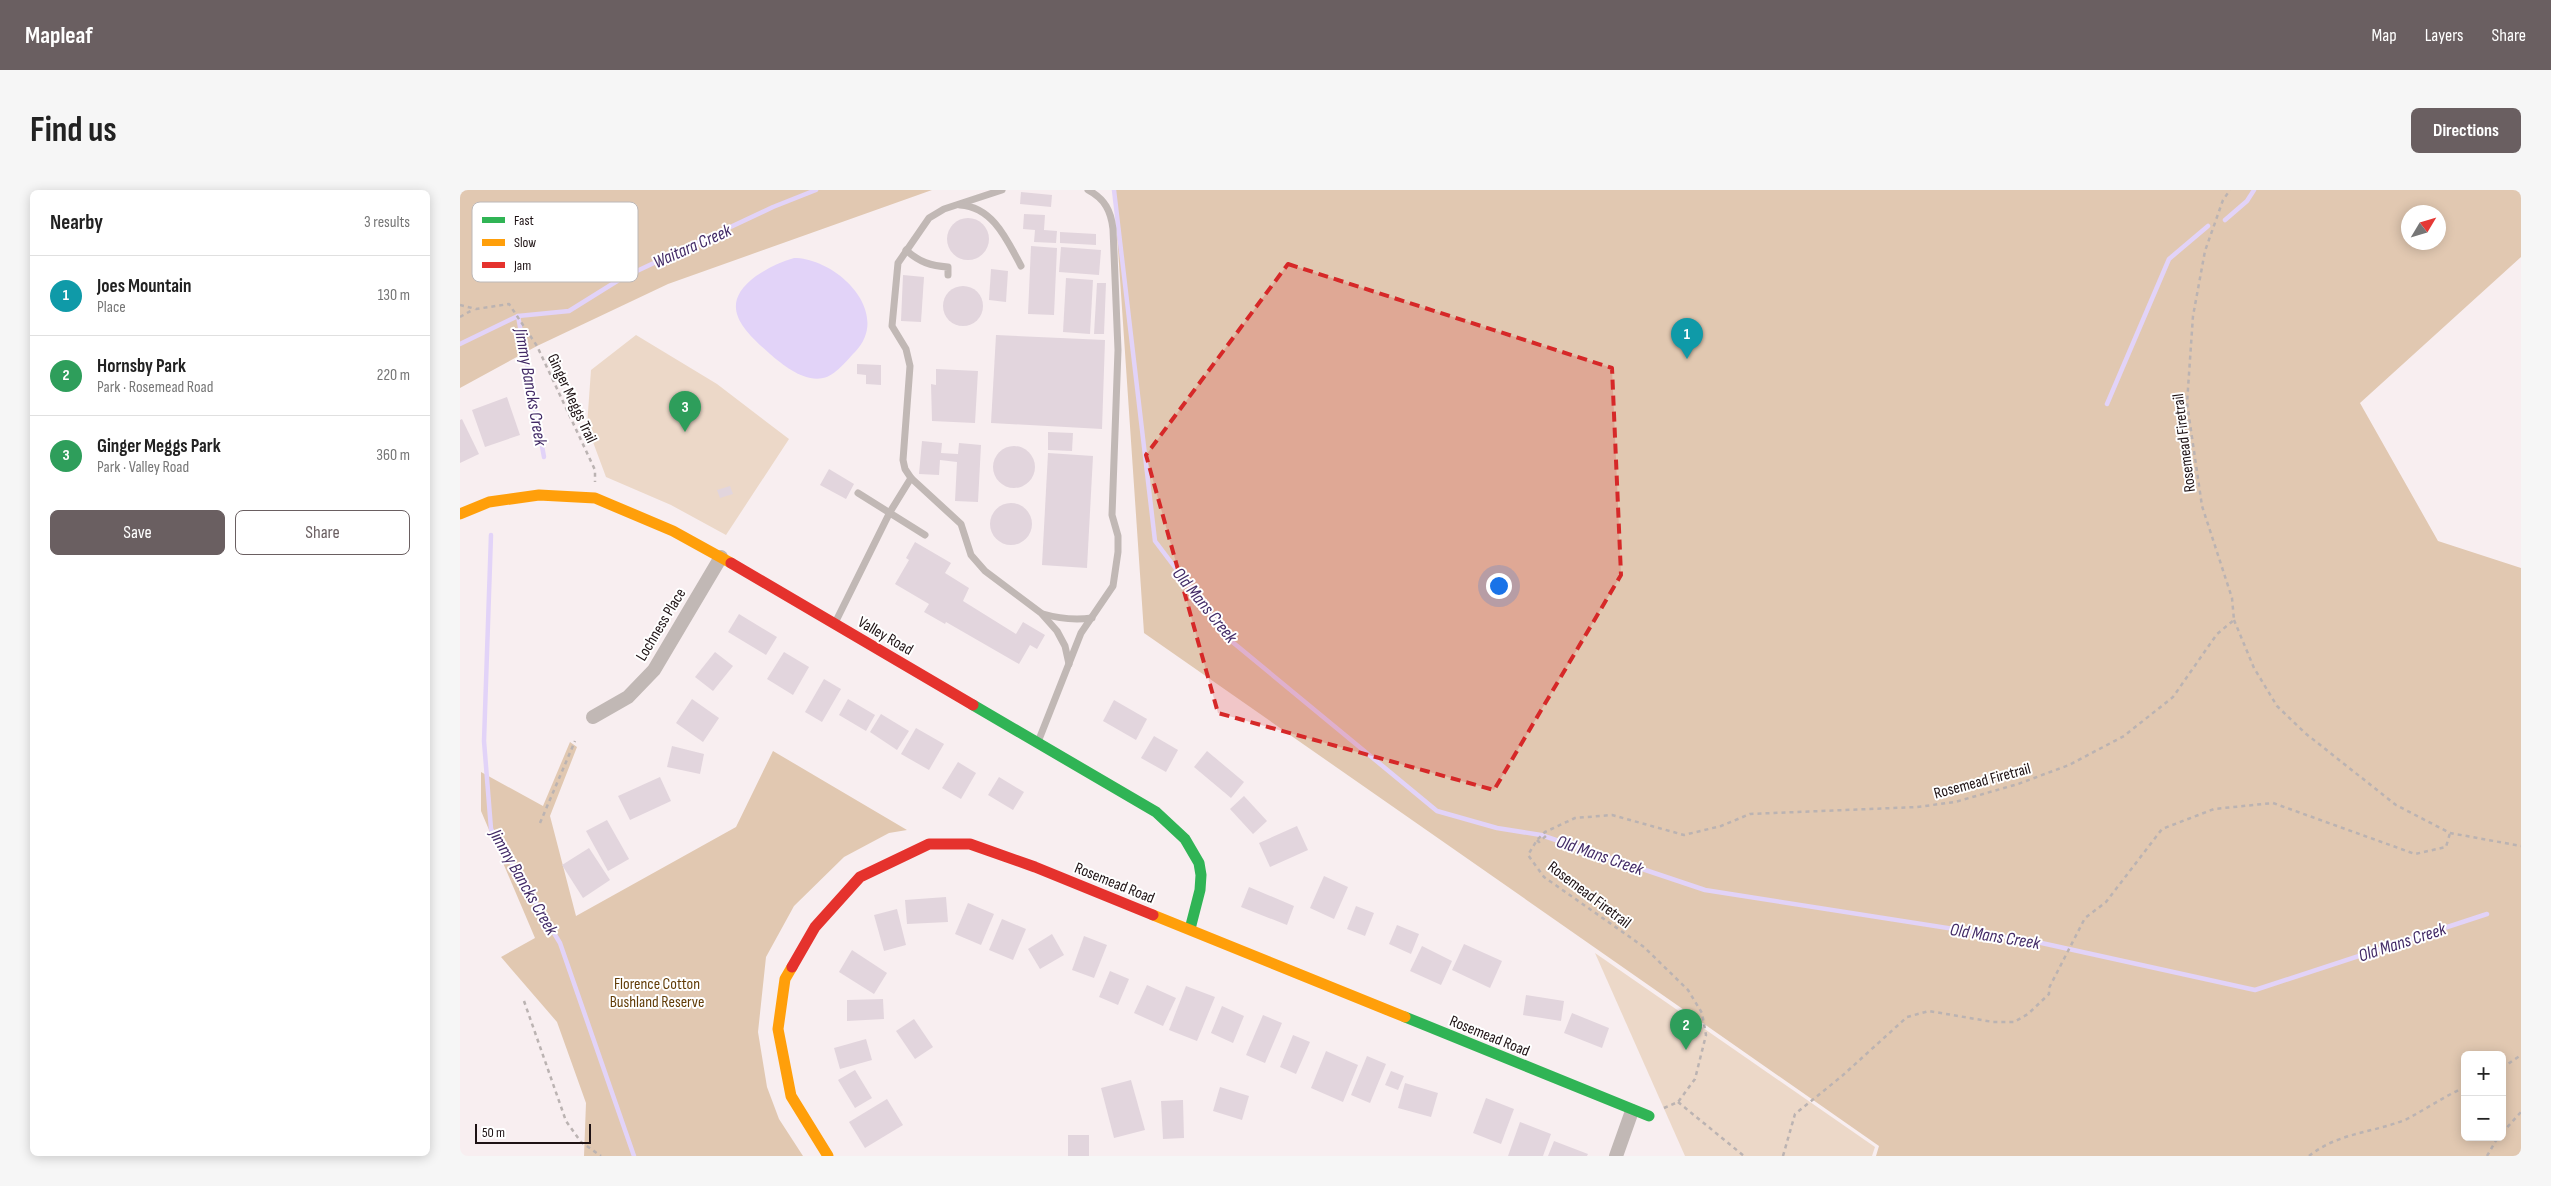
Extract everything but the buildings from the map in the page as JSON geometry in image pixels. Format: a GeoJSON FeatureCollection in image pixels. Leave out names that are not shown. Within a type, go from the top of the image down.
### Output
{"type":"FeatureCollection","features":[{"type":"Feature","properties":{"kind":"street","name":"Valley Road"},"geometry":{"type":"LineString","coordinates":[[460,514],[489,502],[539,495],[595,498],[673,531],[721,556],[1156,812],[1182,834],[1199,858],[1201,891],[1190,929]]}},
{"type":"Feature","properties":{"kind":"street","name":"Lochness Place"},"geometry":{"type":"LineString","coordinates":[[593,717],[628,697],[654,670],[721,556]]}},
{"type":"Feature","properties":{"kind":"street","name":"Rosemead Road"},"geometry":{"type":"LineString","coordinates":[[828,1156],[792,1096],[778,1029],[784,979],[816,927],[860,877],[929,844],[970,844],[1190,929],[1632,1111],[1649,1116]]}},
{"type":"Feature","properties":{"kind":"street"},"geometry":{"type":"LineString","coordinates":[[1616,1156],[1632,1111]]}},
{"type":"Feature","properties":{"kind":"lane"},"geometry":{"type":"LineString","coordinates":[[1002,190],[957,205],[929,218],[898,263],[895,276],[892,326],[906,349],[910,366],[903,460],[905,469],[911,478],[961,524],[971,554],[986,571],[1040,613],[1057,631],[1065,646],[1068,664]]}},
{"type":"Feature","properties":{"kind":"lane"},"geometry":{"type":"LineString","coordinates":[[1038,743],[1081,633],[1113,586],[1117,572],[1118,536],[1112,515],[1118,334],[1111,213],[1099,196],[1088,190]]}},
{"type":"Feature","properties":{"kind":"lane"},"geometry":{"type":"LineString","coordinates":[[957,205],[973,207],[986,214],[1002,234],[1021,266]]}},
{"type":"Feature","properties":{"kind":"lane"},"geometry":{"type":"LineString","coordinates":[[906,250],[915,258],[931,266],[948,268],[948,275]]}},
{"type":"Feature","properties":{"kind":"lane"},"geometry":{"type":"LineString","coordinates":[[835,623],[890,512],[911,478]]}},
{"type":"Feature","properties":{"kind":"lane"},"geometry":{"type":"LineString","coordinates":[[858,493],[925,535]]}},
{"type":"Feature","properties":{"kind":"lane"},"geometry":{"type":"LineString","coordinates":[[1040,613],[1055,618],[1092,618]]}},
{"type":"Feature","properties":{"kind":"path","name":"Rosemead Firetrail"},"geometry":{"type":"LineString","coordinates":[[1744,1156],[1678,1102],[1695,1079],[1706,1035],[1702,1013],[1688,990],[1644,947],[1544,877],[1528,855],[1537,840],[1545,832],[1575,818],[1612,815],[1684,835],[1721,826],[1750,814],[1917,808],[1956,802],[2018,784],[2069,765],[2124,736],[2173,697],[2217,634],[2234,620],[2232,598],[2202,506],[2186,403],[2193,316],[2204,251],[2223,200],[2230,190]]}},
{"type":"Feature","properties":{"kind":"path","name":"Ginger Meggs Trail"},"geometry":{"type":"LineString","coordinates":[[460,305],[476,309],[509,304],[518,316],[536,346],[595,470],[595,498]]}},
{"type":"Feature","properties":{"kind":"path"},"geometry":{"type":"LineString","coordinates":[[460,317],[476,309]]}},
{"type":"Feature","properties":{"kind":"path"},"geometry":{"type":"LineString","coordinates":[[2234,620],[2254,668],[2277,706],[2306,733],[2396,805],[2450,833],[2521,846]]}},
{"type":"Feature","properties":{"kind":"path"},"geometry":{"type":"LineString","coordinates":[[540,823],[575,741]]}},
{"type":"Feature","properties":{"kind":"path"},"geometry":{"type":"LineString","coordinates":[[1782,1156],[1795,1114],[1907,1017],[1929,1011],[1993,1022],[2014,1022],[2028,1014],[2049,994],[2049,988],[2085,918],[2106,902],[2162,829],[2214,809],[2273,803],[2415,854],[2446,847],[2450,833]]}},
{"type":"Feature","properties":{"kind":"path"},"geometry":{"type":"LineString","coordinates":[[524,1001],[566,1121],[581,1142],[601,1156]]}},
{"type":"Feature","properties":{"kind":"path"},"geometry":{"type":"LineString","coordinates":[[2506,1065],[2521,1055]]}},
{"type":"Feature","properties":{"kind":"path"},"geometry":{"type":"LineString","coordinates":[[2309,1156],[2319,1148],[2353,1133],[2406,1119],[2461,1089]]}},
{"type":"Feature","properties":{"kind":"path"},"geometry":{"type":"LineString","coordinates":[[2506,1129],[2521,1112]]}},
{"type":"Feature","properties":{"kind":"path"},"geometry":{"type":"LineString","coordinates":[[2487,1156],[2496,1141]]}},
{"type":"Feature","properties":{"kind":"highlighted area"},"geometry":{"type":"Polygon","coordinates":[[[1288,264],[1612,368],[1621,575],[1494,790],[1218,713],[1146,455],[1288,264]]]}},
{"type":"Feature","properties":{"kind":"shaded area"},"geometry":{"type":"Polygon","coordinates":[[[794,258],[810,260],[827,267],[842,277],[854,290],[863,305],[867,320],[865,336],[845,363],[827,377],[809,378],[795,372],[770,354],[743,326],[738,316],[736,307],[738,297],[744,287],[765,270],[794,258]]]}},
{"type":"Feature","properties":{"kind":"shaded area"},"geometry":{"type":"Polygon","coordinates":[[[636,335],[717,384],[789,439],[726,535],[671,505],[606,477],[587,426],[591,370],[636,335]]]}},
{"type":"Feature","properties":{"kind":"shaded area"},"geometry":{"type":"Polygon","coordinates":[[[1595,953],[1875,1147],[1872,1156],[1685,1156],[1595,953]]]}},
{"type":"Feature","properties":{"kind":"green space"},"geometry":{"type":"Polygon","coordinates":[[[460,190],[932,190],[668,284],[537,346],[460,388],[460,190]]]}},
{"type":"Feature","properties":{"kind":"green space"},"geometry":{"type":"Polygon","coordinates":[[[1114,190],[2521,190],[2521,257],[2360,403],[2438,541],[2521,568],[2521,1156],[1876,1156],[1879,1146],[1144,633],[1114,190]]]}},
{"type":"Feature","properties":{"kind":"green space","name":"Florence Cotton Bushland Reserve"},"geometry":{"type":"Polygon","coordinates":[[[570,742],[577,747],[550,816],[576,916],[736,827],[773,751],[907,830],[889,833],[844,857],[794,906],[766,957],[758,1032],[767,1087],[779,1119],[803,1156],[584,1156],[586,1103],[557,1022],[501,957],[535,938],[481,811],[481,772],[543,806],[570,742]]]}},
{"type":"Feature","properties":{"kind":"waterway","name":"Waitara Creek"},"geometry":{"type":"LineString","coordinates":[[638,270],[773,207],[816,190]]}},
{"type":"Feature","properties":{"kind":"waterway","name":"Old Mans Creek"},"geometry":{"type":"LineString","coordinates":[[1114,190],[1155,541],[1230,640],[1437,811],[1497,828],[1541,835],[1705,890],[2037,942],[2255,990],[2487,914]]}},
{"type":"Feature","properties":{"kind":"waterway"},"geometry":{"type":"LineString","coordinates":[[2225,220],[2247,201],[2254,190]]}},
{"type":"Feature","properties":{"kind":"waterway"},"geometry":{"type":"LineString","coordinates":[[2107,404],[2169,259],[2208,226]]}},
{"type":"Feature","properties":{"kind":"waterway","name":"Waitara Creek"},"geometry":{"type":"LineString","coordinates":[[460,344],[518,316],[569,311],[616,282]]}},
{"type":"Feature","properties":{"kind":"waterway","name":"Jimmy Bancks Creek"},"geometry":{"type":"LineString","coordinates":[[518,316],[544,457]]}},
{"type":"Feature","properties":{"kind":"waterway","name":"Jimmy Bancks Creek"},"geometry":{"type":"LineString","coordinates":[[491,535],[484,741],[491,829],[560,943],[634,1156]]}},
{"type":"Feature","properties":{"kind":"traffic: fast"},"geometry":{"type":"LineString","coordinates":[[973,705],[1156,812],[1185,839],[1199,863],[1201,875],[1200,890],[1190,929]]}},
{"type":"Feature","properties":{"kind":"traffic: fast"},"geometry":{"type":"LineString","coordinates":[[1405,1017],[1649,1116]]}},
{"type":"Feature","properties":{"kind":"traffic: slow"},"geometry":{"type":"LineString","coordinates":[[460,514],[489,502],[539,495],[595,498],[673,531],[731,563]]}},
{"type":"Feature","properties":{"kind":"traffic: slow"},"geometry":{"type":"LineString","coordinates":[[1153,915],[1405,1017]]}},
{"type":"Feature","properties":{"kind":"traffic: slow"},"geometry":{"type":"LineString","coordinates":[[792,967],[785,979],[778,1029],[791,1096],[828,1156]]}},
{"type":"Feature","properties":{"kind":"traffic: jam"},"geometry":{"type":"LineString","coordinates":[[731,563],[973,705]]}},
{"type":"Feature","properties":{"kind":"traffic: jam"},"geometry":{"type":"LineString","coordinates":[[792,967],[815,927],[860,877],[929,844],[970,844],[1035,867],[1153,915]]}},
{"type":"Feature","properties":{"kind":"place","name":"Joes Mountain"},"geometry":{"type":"Point","coordinates":[1687,359]}},
{"type":"Feature","properties":{"kind":"place","name":"Ginger Meggs Park"},"geometry":{"type":"Point","coordinates":[685,432]}},
{"type":"Feature","properties":{"kind":"place","name":"Hornsby Park"},"geometry":{"type":"Point","coordinates":[1686,1050]}}]}
